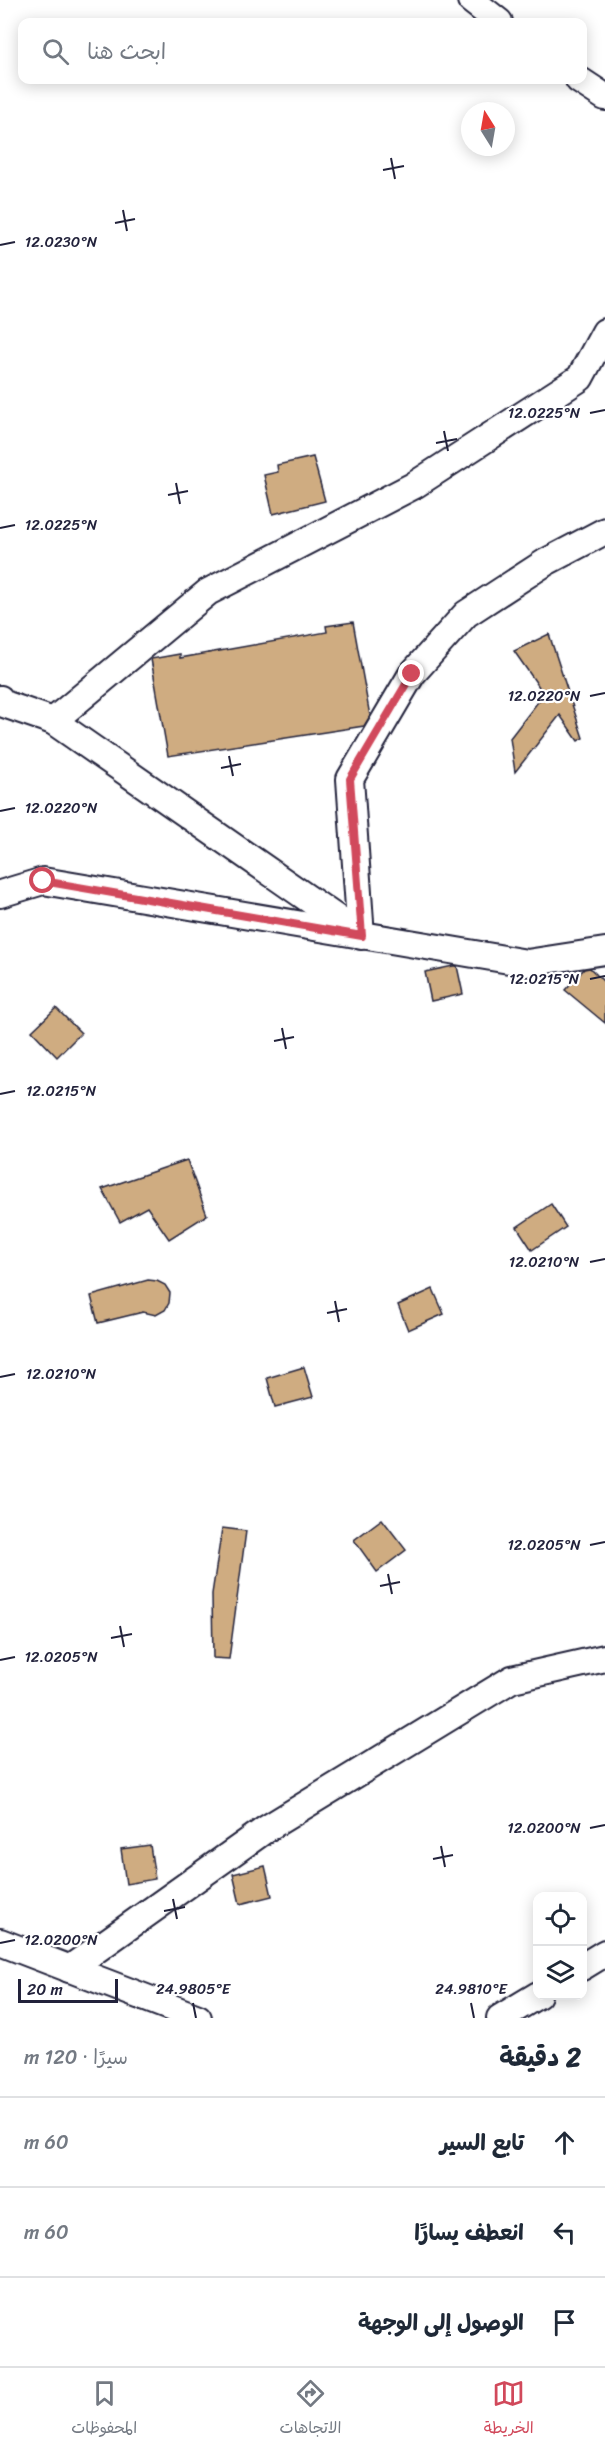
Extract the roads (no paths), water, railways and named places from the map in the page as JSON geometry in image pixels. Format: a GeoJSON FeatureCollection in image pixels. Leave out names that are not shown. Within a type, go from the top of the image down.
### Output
{"type":"FeatureCollection","features":[{"type":"Feature","properties":{"kind":"street"},"geometry":{"type":"LineString","coordinates":[[471,0],[494,18]]}},
{"type":"Feature","properties":{"kind":"street"},"geometry":{"type":"LineString","coordinates":[[585,84],[605,97]]}},
{"type":"Feature","properties":{"kind":"street"},"geometry":{"type":"LineString","coordinates":[[53,721],[208,592],[413,486],[580,378],[605,332]]}},
{"type":"Feature","properties":{"kind":"street"},"geometry":{"type":"LineString","coordinates":[[362,936],[350,779],[412,674],[466,614],[546,562],[605,531]]}},
{"type":"Feature","properties":{"kind":"street"},"geometry":{"type":"LineString","coordinates":[[1,704],[53,721],[362,936]]}},
{"type":"Feature","properties":{"kind":"street"},"geometry":{"type":"LineString","coordinates":[[0,894],[43,881],[527,963],[605,951]]}},
{"type":"Feature","properties":{"kind":"street"},"geometry":{"type":"LineString","coordinates":[[69,1969],[266,1829],[512,1679],[605,1658]]}},
{"type":"Feature","properties":{"kind":"street"},"geometry":{"type":"LineString","coordinates":[[0,1942],[198,2018]]}},
{"type":"Feature","properties":{"kind":"street"},"geometry":{"type":"LineString","coordinates":[[587,1964],[605,1953]]}},
{"type":"Feature","properties":{"kind":"street"},"geometry":{"type":"LineString","coordinates":[[500,2018],[533,1997]]}}]}
